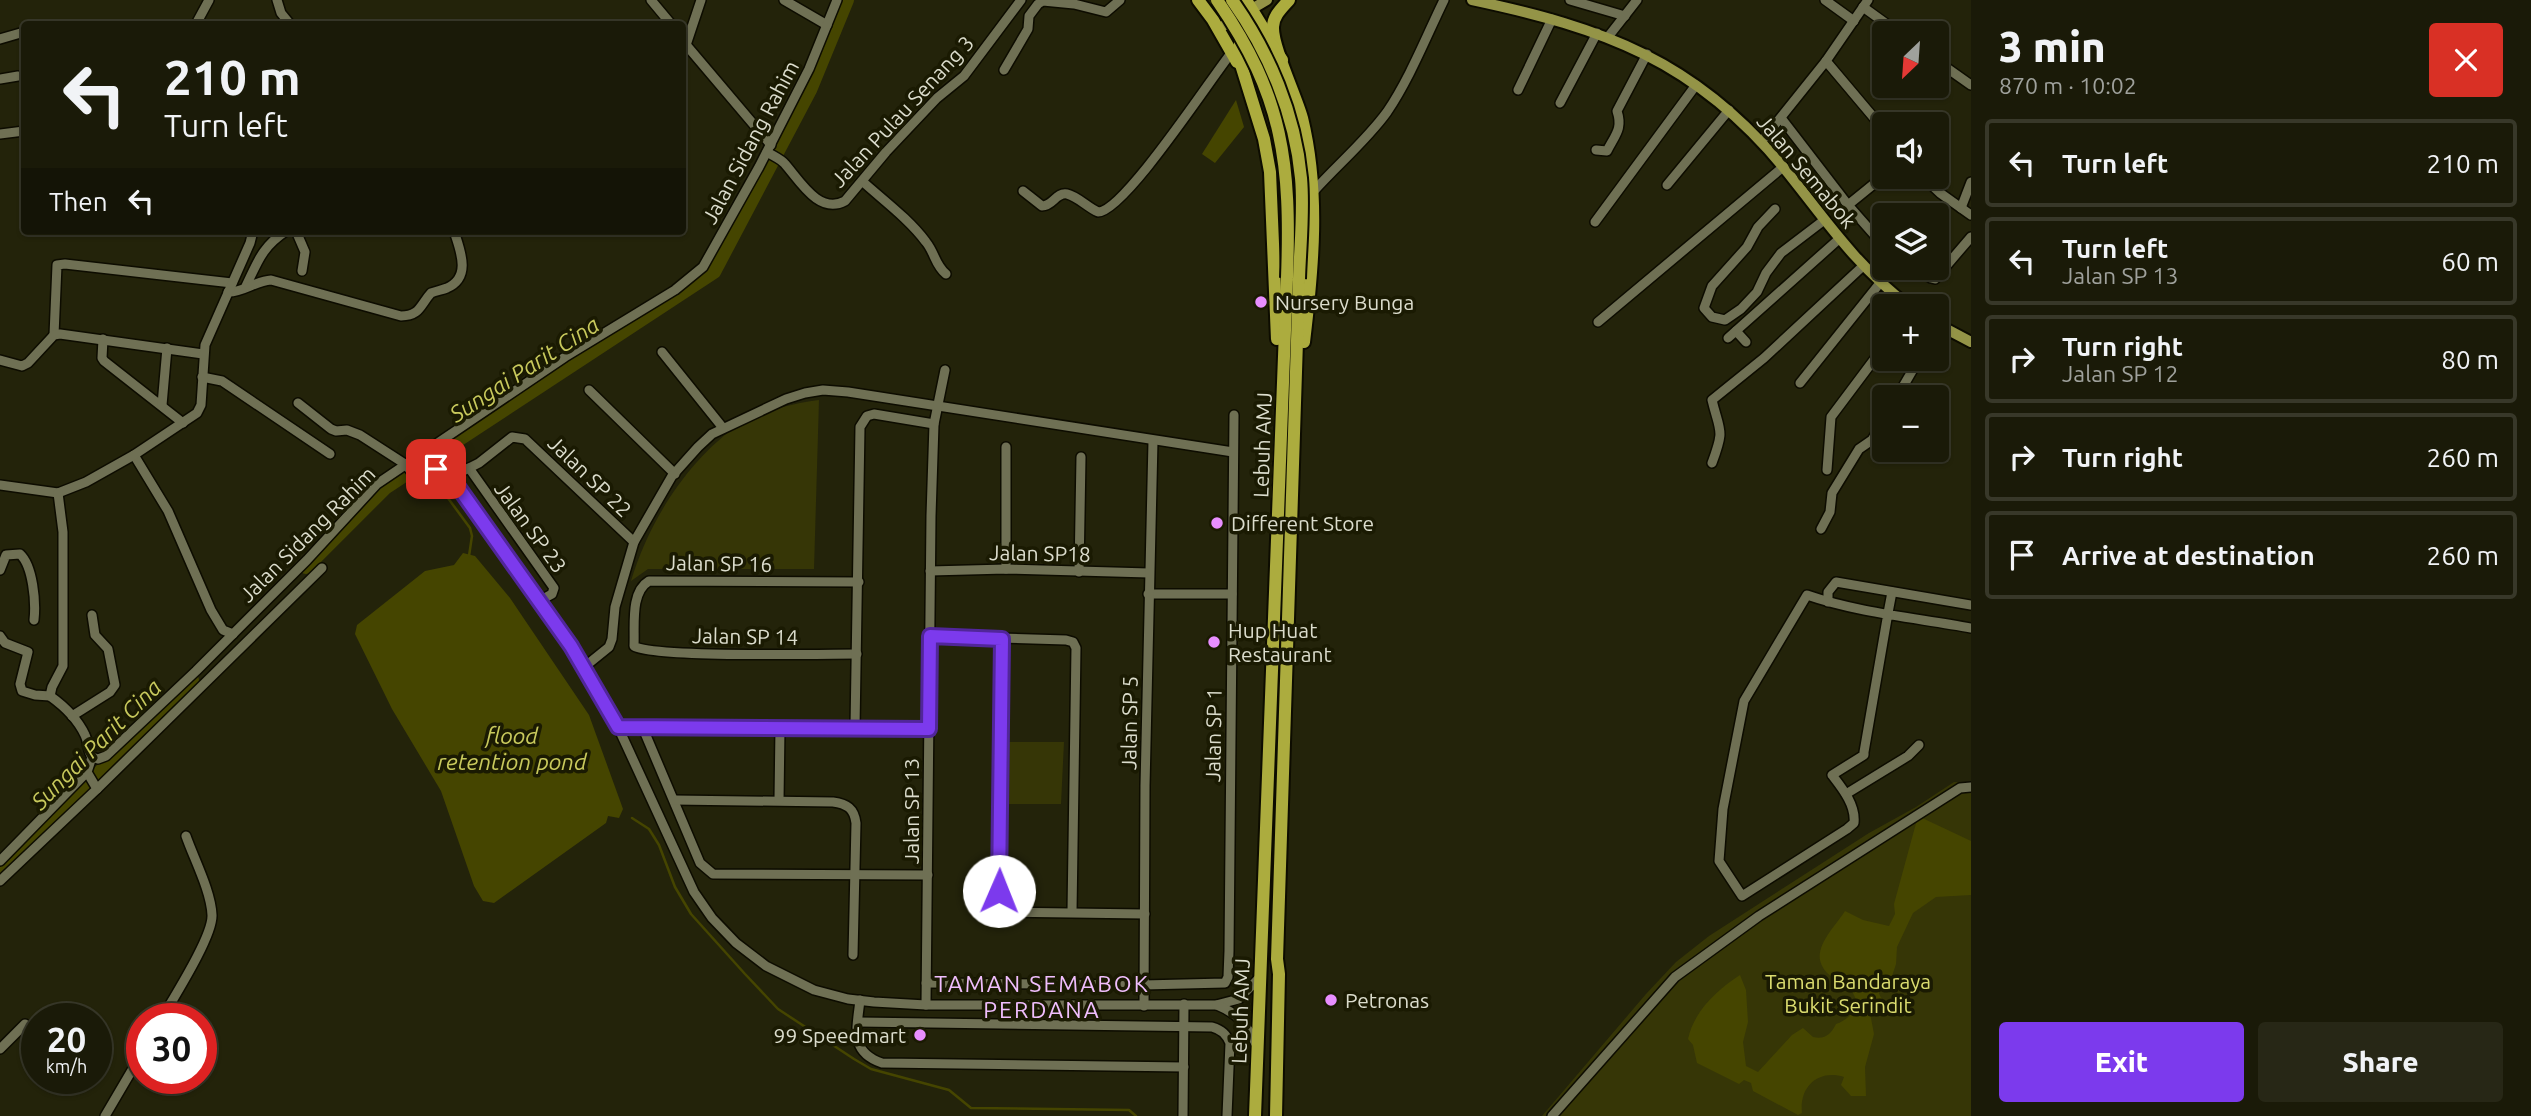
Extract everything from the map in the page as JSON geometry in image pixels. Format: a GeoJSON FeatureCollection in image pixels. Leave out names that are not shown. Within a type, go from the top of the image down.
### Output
{"type":"FeatureCollection","features":[{"type":"Feature","properties":{"kind":"highway"},"geometry":{"type":"LineString","coordinates":[[1198,0],[1216,24],[1245,76]]}},
{"type":"Feature","properties":{"kind":"highway","name":"Lebuh AMJ"},"geometry":{"type":"LineString","coordinates":[[1217,0],[1244,41],[1259,71],[1281,138],[1287,176],[1293,279]]}},
{"type":"Feature","properties":{"kind":"highway","name":"Lebuh AMJ"},"geometry":{"type":"LineString","coordinates":[[1233,0],[1270,65],[1284,99],[1301,177],[1293,279],[1255,1116]]}},
{"type":"Feature","properties":{"kind":"highway"},"geometry":{"type":"LineString","coordinates":[[1287,428],[1310,288],[1315,218],[1305,130],[1273,27],[1278,12],[1289,0]]}},
{"type":"Feature","properties":{"kind":"highway"},"geometry":{"type":"LineString","coordinates":[[1248,3],[1282,60]]}},
{"type":"Feature","properties":{"kind":"highway"},"geometry":{"type":"LineString","coordinates":[[1282,60],[1264,38],[1257,34],[1244,39],[1239,48],[1264,139],[1270,172],[1287,428]]}},
{"type":"Feature","properties":{"kind":"highway","name":"Lebuh AMJ"},"geometry":{"type":"LineString","coordinates":[[1276,1116],[1287,428]]}},
{"type":"Feature","properties":{"kind":"main road"},"geometry":{"type":"LineString","coordinates":[[1216,24],[1248,3],[1267,0]]}},
{"type":"Feature","properties":{"kind":"main road","name":"Jalan Semabok"},"geometry":{"type":"LineString","coordinates":[[1472,0],[1552,19],[1603,35],[1664,63],[1696,85],[1730,110],[1761,142],[1823,221],[1879,283],[1893,294]]}},
{"type":"Feature","properties":{"kind":"main road"},"geometry":{"type":"LineString","coordinates":[[1949,331],[1971,342]]}},
{"type":"Feature","properties":{"kind":"street"},"geometry":{"type":"LineString","coordinates":[[198,21],[209,0]]}},
{"type":"Feature","properties":{"kind":"street"},"geometry":{"type":"LineString","coordinates":[[276,0],[287,21]]}},
{"type":"Feature","properties":{"kind":"street"},"geometry":{"type":"LineString","coordinates":[[652,0],[669,21]]}},
{"type":"Feature","properties":{"kind":"street"},"geometry":{"type":"LineString","coordinates":[[686,37],[701,0]]}},
{"type":"Feature","properties":{"kind":"street"},"geometry":{"type":"LineString","coordinates":[[784,0],[827,25]]}},
{"type":"Feature","properties":{"kind":"street","name":"Jalan Sidang Rahim"},"geometry":{"type":"LineString","coordinates":[[0,861],[89,766],[106,755],[307,560],[377,484],[565,357],[689,280],[703,267],[772,153],[837,0]]}},
{"type":"Feature","properties":{"kind":"street","name":"Jalan Pulau Senang 3"},"geometry":{"type":"LineString","coordinates":[[772,153],[814,197],[827,204],[838,205],[845,201],[937,98],[964,76],[1021,0]]}},
{"type":"Feature","properties":{"kind":"street"},"geometry":{"type":"LineString","coordinates":[[1004,70],[1028,29],[1029,16],[1038,4],[1043,1],[1074,4],[1106,12],[1120,0]]}},
{"type":"Feature","properties":{"kind":"street"},"geometry":{"type":"LineString","coordinates":[[1312,191],[1363,141],[1386,113],[1444,0]]}},
{"type":"Feature","properties":{"kind":"street"},"geometry":{"type":"LineString","coordinates":[[1570,0],[1622,20]]}},
{"type":"Feature","properties":{"kind":"street"},"geometry":{"type":"LineString","coordinates":[[1560,103],[1603,35],[1622,20],[1637,0]]}},
{"type":"Feature","properties":{"kind":"street"},"geometry":{"type":"LineString","coordinates":[[1825,0],[1854,21]]}},
{"type":"Feature","properties":{"kind":"street"},"geometry":{"type":"LineString","coordinates":[[1761,142],[1825,61],[1865,3],[1885,21]]}},
{"type":"Feature","properties":{"kind":"street"},"geometry":{"type":"LineString","coordinates":[[1518,90],[1552,19]]}},
{"type":"Feature","properties":{"kind":"street"},"geometry":{"type":"LineString","coordinates":[[0,38],[21,33]]}},
{"type":"Feature","properties":{"kind":"street"},"geometry":{"type":"LineString","coordinates":[[686,45],[772,153]]}},
{"type":"Feature","properties":{"kind":"street"},"geometry":{"type":"LineString","coordinates":[[1023,191],[1042,206],[1052,204],[1063,194],[1070,195],[1097,212],[1109,209],[1136,181],[1232,52]]}},
{"type":"Feature","properties":{"kind":"street"},"geometry":{"type":"LineString","coordinates":[[1596,150],[1606,150],[1620,126],[1617,111],[1647,54]]}},
{"type":"Feature","properties":{"kind":"street"},"geometry":{"type":"LineString","coordinates":[[1825,61],[1872,116]]}},
{"type":"Feature","properties":{"kind":"street"},"geometry":{"type":"LineString","coordinates":[[1950,70],[1971,85]]}},
{"type":"Feature","properties":{"kind":"street"},"geometry":{"type":"LineString","coordinates":[[0,79],[18,76]]}},
{"type":"Feature","properties":{"kind":"street"},"geometry":{"type":"LineString","coordinates":[[1595,222],[1696,85]]}},
{"type":"Feature","properties":{"kind":"street"},"geometry":{"type":"LineString","coordinates":[[1667,185],[1730,110]]}},
{"type":"Feature","properties":{"kind":"street","name":"Jalan Semabok"},"geometry":{"type":"LineString","coordinates":[[1781,118],[1847,205],[1872,233]]}},
{"type":"Feature","properties":{"kind":"street"},"geometry":{"type":"LineString","coordinates":[[0,134],[21,131]]}},
{"type":"Feature","properties":{"kind":"street"},"geometry":{"type":"LineString","coordinates":[[1598,322],[1783,167]]}},
{"type":"Feature","properties":{"kind":"street"},"geometry":{"type":"LineString","coordinates":[[862,181],[924,239],[934,252],[937,265],[946,274]]}},
{"type":"Feature","properties":{"kind":"street"},"geometry":{"type":"LineString","coordinates":[[1961,208],[1971,182]]}},
{"type":"Feature","properties":{"kind":"street"},"geometry":{"type":"LineString","coordinates":[[1847,205],[1872,185]]}},
{"type":"Feature","properties":{"kind":"street"},"geometry":{"type":"LineString","coordinates":[[1938,189],[1971,215]]}},
{"type":"Feature","properties":{"kind":"street"},"geometry":{"type":"LineString","coordinates":[[1775,209],[1758,228],[1747,247],[1712,286],[1704,309],[1712,317],[1725,320],[1741,309],[1758,292],[1766,273],[1782,253],[1823,221]]}},
{"type":"Feature","properties":{"kind":"street"},"geometry":{"type":"LineString","coordinates":[[0,485],[58,493],[86,482],[134,455],[197,413],[201,405],[203,354],[252,235]]}},
{"type":"Feature","properties":{"kind":"street"},"geometry":{"type":"LineString","coordinates":[[270,242],[272,235]]}},
{"type":"Feature","properties":{"kind":"street"},"geometry":{"type":"LineString","coordinates":[[246,286],[262,252],[280,235]]}},
{"type":"Feature","properties":{"kind":"street"},"geometry":{"type":"LineString","coordinates":[[298,235],[305,252],[302,271]]}},
{"type":"Feature","properties":{"kind":"street"},"geometry":{"type":"LineString","coordinates":[[0,360],[22,366],[54,335],[57,265],[230,288],[234,293],[263,281],[281,281],[401,316],[414,315],[422,308],[430,293],[449,287],[462,273],[462,257],[455,235]]}},
{"type":"Feature","properties":{"kind":"street"},"geometry":{"type":"LineString","coordinates":[[1949,265],[1971,237]]}},
{"type":"Feature","properties":{"kind":"street"},"geometry":{"type":"LineString","coordinates":[[1746,342],[1732,334],[1839,239]]}},
{"type":"Feature","properties":{"kind":"street"},"geometry":{"type":"LineString","coordinates":[[1712,463],[1721,425],[1712,400],[1765,359],[1863,266]]}},
{"type":"Feature","properties":{"kind":"street"},"geometry":{"type":"LineString","coordinates":[[1800,383],[1882,280]]}},
{"type":"Feature","properties":{"kind":"street"},"geometry":{"type":"LineString","coordinates":[[54,335],[103,339],[203,354]]}},
{"type":"Feature","properties":{"kind":"street"},"geometry":{"type":"LineString","coordinates":[[103,339],[104,361],[183,423]]}},
{"type":"Feature","properties":{"kind":"street"},"geometry":{"type":"LineString","coordinates":[[162,405],[167,348]]}},
{"type":"Feature","properties":{"kind":"street"},"geometry":{"type":"LineString","coordinates":[[662,352],[723,428]]}},
{"type":"Feature","properties":{"kind":"street"},"geometry":{"type":"LineString","coordinates":[[1827,470],[1831,417],[1872,362]]}},
{"type":"Feature","properties":{"kind":"street","name":"Jalan SP 13"},"geometry":{"type":"LineString","coordinates":[[926,1005],[934,424],[945,370]]}},
{"type":"Feature","properties":{"kind":"street"},"geometry":{"type":"LineString","coordinates":[[202,377],[222,381],[330,454]]}},
{"type":"Feature","properties":{"kind":"street"},"geometry":{"type":"LineString","coordinates":[[589,390],[675,474]]}},
{"type":"Feature","properties":{"kind":"street"},"geometry":{"type":"LineString","coordinates":[[583,668],[609,647],[615,607],[634,542],[675,474],[712,434],[786,399],[823,390],[1233,452]]}},
{"type":"Feature","properties":{"kind":"street"},"geometry":{"type":"LineString","coordinates":[[298,404],[331,429],[360,435],[406,465],[419,478],[436,469],[446,471],[571,646],[618,727],[686,878],[712,918],[743,949],[780,975],[814,990],[860,1000],[926,1005],[1143,1006],[1216,1005],[1239,999],[1260,976]]}},
{"type":"Feature","properties":{"kind":"street"},"geometry":{"type":"LineString","coordinates":[[855,727],[859,582],[858,435],[862,421],[874,414],[934,424]]}},
{"type":"Feature","properties":{"kind":"street","name":"Jalan SP 1"},"geometry":{"type":"LineString","coordinates":[[1143,985],[1218,985],[1225,983],[1228,976],[1234,415]]}},
{"type":"Feature","properties":{"kind":"street","name":"Jalan SP 22"},"geometry":{"type":"LineString","coordinates":[[451,477],[469,468],[512,437],[526,439],[634,542]]}},
{"type":"Feature","properties":{"kind":"street"},"geometry":{"type":"LineString","coordinates":[[1821,529],[1830,512],[1832,493],[1859,449],[1872,440]]}},
{"type":"Feature","properties":{"kind":"street","name":"Jalan SP 5"},"geometry":{"type":"LineString","coordinates":[[1143,1006],[1148,594],[1153,441]]}},
{"type":"Feature","properties":{"kind":"street"},"geometry":{"type":"LineString","coordinates":[[1006,447],[1006,569]]}},
{"type":"Feature","properties":{"kind":"street"},"geometry":{"type":"LineString","coordinates":[[134,455],[168,511],[211,610],[223,630],[233,634]]}},
{"type":"Feature","properties":{"kind":"street"},"geometry":{"type":"LineString","coordinates":[[1079,572],[1081,457]]}},
{"type":"Feature","properties":{"kind":"street","name":"Jalan SP 23"},"geometry":{"type":"LineString","coordinates":[[469,468],[554,588],[552,594],[539,601]]}},
{"type":"Feature","properties":{"kind":"street"},"geometry":{"type":"LineString","coordinates":[[50,696],[62,666],[63,532],[58,493]]}},
{"type":"Feature","properties":{"kind":"street"},"geometry":{"type":"LineString","coordinates":[[0,570],[6,555],[20,554],[27,560],[36,605],[34,620]]}},
{"type":"Feature","properties":{"kind":"street"},"geometry":{"type":"LineString","coordinates":[[0,881],[322,568]]}},
{"type":"Feature","properties":{"kind":"street","name":"Jalan SP18"},"geometry":{"type":"LineString","coordinates":[[930,571],[1006,569],[1149,573]]}},
{"type":"Feature","properties":{"kind":"street","name":"Jalan SP 16"},"geometry":{"type":"LineString","coordinates":[[634,646],[637,595],[643,584],[649,581],[859,582]]}},
{"type":"Feature","properties":{"kind":"street"},"geometry":{"type":"LineString","coordinates":[[1828,602],[1828,592],[1836,582],[1971,605]]}},
{"type":"Feature","properties":{"kind":"street"},"geometry":{"type":"LineString","coordinates":[[1892,592],[1888,613],[1864,755],[1832,775],[1846,793],[1855,818],[1847,829],[1742,896],[1719,861],[1724,809],[1744,701],[1807,595],[1828,602],[1888,613],[1971,628]]}},
{"type":"Feature","properties":{"kind":"street"},"geometry":{"type":"LineString","coordinates":[[1148,594],[1232,594]]}},
{"type":"Feature","properties":{"kind":"street"},"geometry":{"type":"LineString","coordinates":[[72,716],[110,692],[115,685],[108,649],[95,635],[92,615]]}},
{"type":"Feature","properties":{"kind":"street"},"geometry":{"type":"LineString","coordinates":[[0,636],[5,643],[28,652],[20,684],[22,691],[50,696],[62,704],[85,734],[89,766],[97,788]]}},
{"type":"Feature","properties":{"kind":"street"},"geometry":{"type":"LineString","coordinates":[[930,636],[1066,639],[1073,642],[1076,648],[1072,912]]}},
{"type":"Feature","properties":{"kind":"street"},"geometry":{"type":"LineString","coordinates":[[1002,639],[999,906],[1007,912],[1145,914]]}},
{"type":"Feature","properties":{"kind":"street","name":"Jalan SP 14"},"geometry":{"type":"LineString","coordinates":[[634,646],[640,650],[679,652],[857,654]]}},
{"type":"Feature","properties":{"kind":"street"},"geometry":{"type":"LineString","coordinates":[[642,726],[700,863],[713,874],[928,875]]}},
{"type":"Feature","properties":{"kind":"street"},"geometry":{"type":"LineString","coordinates":[[618,727],[929,729]]}},
{"type":"Feature","properties":{"kind":"street"},"geometry":{"type":"LineString","coordinates":[[779,800],[780,728]]}},
{"type":"Feature","properties":{"kind":"street"},"geometry":{"type":"LineString","coordinates":[[1846,793],[1908,757],[1919,745]]}},
{"type":"Feature","properties":{"kind":"street"},"geometry":{"type":"LineString","coordinates":[[1552,1116],[1675,977],[1781,902],[1960,788],[1971,787]]}},
{"type":"Feature","properties":{"kind":"street"},"geometry":{"type":"LineString","coordinates":[[674,800],[833,802],[851,808],[856,824],[853,955]]}},
{"type":"Feature","properties":{"kind":"street"},"geometry":{"type":"LineString","coordinates":[[170,1003],[208,934],[212,916],[186,836]]}},
{"type":"Feature","properties":{"kind":"street"},"geometry":{"type":"LineString","coordinates":[[926,983],[1143,985]]}},
{"type":"Feature","properties":{"kind":"street"},"geometry":{"type":"LineString","coordinates":[[860,1000],[857,1040],[863,1052],[875,1061],[890,1064],[1184,1067]]}},
{"type":"Feature","properties":{"kind":"street"},"geometry":{"type":"LineString","coordinates":[[1183,1116],[1184,1004]]}},
{"type":"Feature","properties":{"kind":"street"},"geometry":{"type":"LineString","coordinates":[[1216,1005],[1238,1016],[1246,1024],[1258,1048]]}},
{"type":"Feature","properties":{"kind":"street"},"geometry":{"type":"LineString","coordinates":[[858,1023],[1212,1027],[1221,1030],[1230,1043],[1227,1116]]}},
{"type":"Feature","properties":{"kind":"street"},"geometry":{"type":"LineString","coordinates":[[0,1049],[21,1028]]}},
{"type":"Feature","properties":{"kind":"street"},"geometry":{"type":"LineString","coordinates":[[105,1116],[126,1081]]}},
{"type":"Feature","properties":{"kind":"green space"},"geometry":{"type":"Polygon","coordinates":[[[819,400],[814,569],[648,569],[631,581],[648,536],[660,514],[704,454],[748,419],[779,408],[819,400]]]}},
{"type":"Feature","properties":{"kind":"green space"},"geometry":{"type":"Polygon","coordinates":[[[1007,742],[1064,742],[1061,804],[1007,804],[1007,742]]]}},
{"type":"Feature","properties":{"kind":"green space","name":"Taman Bandaraya Bukit Serindit"},"geometry":{"type":"Polygon","coordinates":[[[1954,782],[1971,783],[1971,1116],[1542,1116],[1676,962],[1709,936],[1954,782]]]}},
{"type":"Feature","properties":{"kind":"water"},"geometry":{"type":"Polygon","coordinates":[[[1236,100],[1244,127],[1215,163],[1202,154],[1236,100]]]}},
{"type":"Feature","properties":{"kind":"water","name":"flood retention pond"},"geometry":{"type":"Polygon","coordinates":[[[463,553],[475,556],[510,598],[589,715],[623,809],[619,818],[608,816],[606,823],[494,903],[483,901],[474,886],[441,791],[392,709],[355,634],[357,625],[425,571],[454,565],[463,553]]]}},
{"type":"Feature","properties":{"kind":"water"},"geometry":{"type":"Polygon","coordinates":[[[1918,816],[1971,841],[1971,895],[1936,897],[1913,913],[1897,947],[1896,964],[1891,979],[1879,986],[1882,999],[1872,1007],[1870,1013],[1874,1034],[1865,1067],[1866,1096],[1851,1096],[1841,1085],[1844,1077],[1835,1075],[1818,1078],[1807,1088],[1802,1113],[1798,1115],[1753,1091],[1751,1083],[1744,1080],[1739,1084],[1697,1063],[1693,1045],[1688,1039],[1695,1019],[1715,994],[1740,975],[1746,990],[1748,1022],[1743,1042],[1746,1066],[1758,1072],[1792,1035],[1803,1028],[1813,1037],[1824,1037],[1836,1024],[1850,1015],[1855,1007],[1855,996],[1825,971],[1820,960],[1822,947],[1845,911],[1863,920],[1889,926],[1895,914],[1894,904],[1918,816]]]}},
{"type":"Feature","properties":{"kind":"waterway","name":"Sungai Parit Cina"},"geometry":{"type":"LineString","coordinates":[[306,567],[385,488],[714,272],[810,90],[847,0]]}},
{"type":"Feature","properties":{"kind":"waterway"},"geometry":{"type":"LineString","coordinates":[[431,475],[470,528],[472,536],[469,556]]}},
{"type":"Feature","properties":{"kind":"waterway","name":"Sungai Parit Cina"},"geometry":{"type":"LineString","coordinates":[[0,872],[192,680]]}},
{"type":"Feature","properties":{"kind":"waterway"},"geometry":{"type":"LineString","coordinates":[[632,818],[649,829],[659,845],[675,887],[691,914],[745,974],[778,1009],[854,1059],[871,1069],[949,1090],[971,1108],[1129,1110],[1136,1116]]}},
{"type":"Feature","properties":{"kind":"place","name":"Nursery Bunga"},"geometry":{"type":"Point","coordinates":[1261,302]}},
{"type":"Feature","properties":{"kind":"place","name":"Different Store"},"geometry":{"type":"Point","coordinates":[1217,523]}},
{"type":"Feature","properties":{"kind":"place","name":"Hup Huat Restaurant"},"geometry":{"type":"Point","coordinates":[1214,642]}},
{"type":"Feature","properties":{"kind":"place","name":"Petronas"},"geometry":{"type":"Point","coordinates":[1331,1000]}},
{"type":"Feature","properties":{"kind":"place","name":"99 Speedmart"},"geometry":{"type":"Point","coordinates":[920,1035]}},
{"type":"Feature","properties":{"kind":"district","name":"TAMAN SEMABOK PERDANA"},"geometry":{"type":"Point","coordinates":[1042,996]}},
{"type":"Feature","properties":{"kind":"route"},"geometry":{"type":"LineString","coordinates":[[436,469],[446,471],[451,477],[571,646],[618,727],[929,729],[930,636],[1002,639],[999,891]]}}]}
